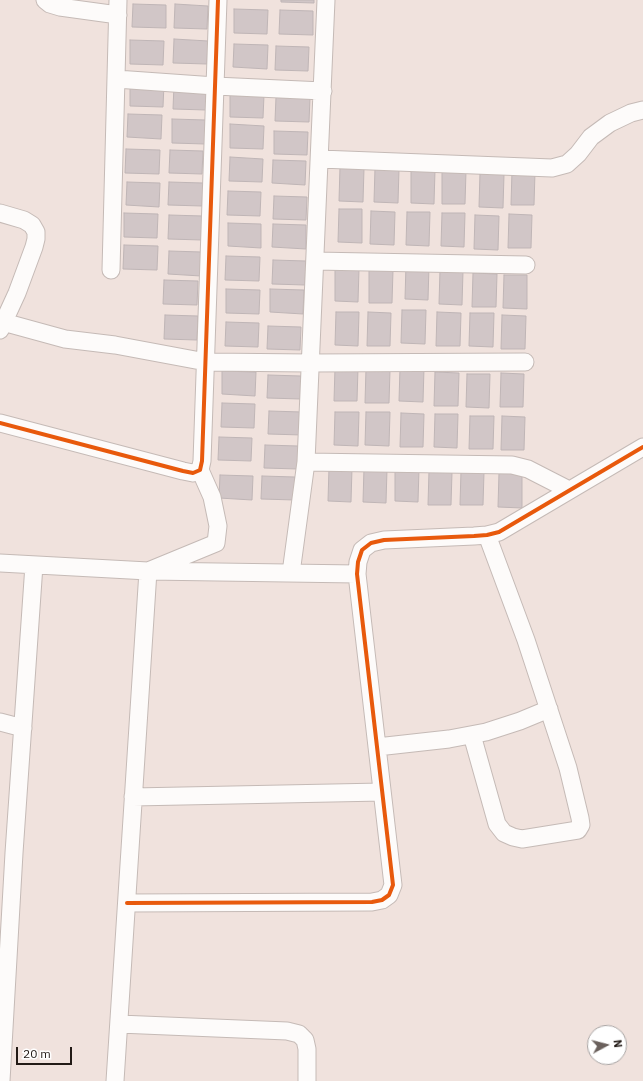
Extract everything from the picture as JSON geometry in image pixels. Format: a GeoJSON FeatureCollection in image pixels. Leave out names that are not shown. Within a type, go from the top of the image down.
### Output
{"type":"FeatureCollection","features":[{"type":"Feature","properties":{"kind":"street"},"geometry":{"type":"LineString","coordinates":[[45,0],[50,4],[60,7],[118,7],[111,270]]}},
{"type":"Feature","properties":{"kind":"street"},"geometry":{"type":"LineString","coordinates":[[148,571],[216,543],[218,526],[212,497],[200,470],[202,461],[206,362],[218,0]]}},
{"type":"Feature","properties":{"kind":"street"},"geometry":{"type":"LineString","coordinates":[[291,573],[306,462],[326,0]]}},
{"type":"Feature","properties":{"kind":"street"},"geometry":{"type":"LineString","coordinates":[[116,79],[215,86],[323,91]]}},
{"type":"Feature","properties":{"kind":"street"},"geometry":{"type":"LineString","coordinates":[[320,159],[552,168],[567,164],[578,154],[591,137],[610,123],[631,113],[643,110]]}},
{"type":"Feature","properties":{"kind":"street"},"geometry":{"type":"LineString","coordinates":[[0,214],[24,220],[32,225],[36,232],[34,247],[2,326],[65,340],[115,345],[206,362],[525,362]]}},
{"type":"Feature","properties":{"kind":"street"},"geometry":{"type":"LineString","coordinates":[[315,261],[526,265]]}},
{"type":"Feature","properties":{"kind":"street"},"geometry":{"type":"LineString","coordinates":[[0,423],[183,471],[193,473],[200,470]]}},
{"type":"Feature","properties":{"kind":"street"},"geometry":{"type":"LineString","coordinates":[[127,903],[364,902],[382,900],[389,895],[393,885],[357,574],[358,562],[362,550],[371,543],[384,540],[487,535],[499,532],[643,447]]}},
{"type":"Feature","properties":{"kind":"street"},"geometry":{"type":"LineString","coordinates":[[306,462],[512,465],[528,469],[569,490]]}},
{"type":"Feature","properties":{"kind":"street"},"geometry":{"type":"LineString","coordinates":[[472,735],[497,824],[504,833],[522,839],[578,830],[580,818],[568,768],[526,640],[487,535]]}},
{"type":"Feature","properties":{"kind":"street"},"geometry":{"type":"LineString","coordinates":[[0,563],[148,571],[357,574]]}},
{"type":"Feature","properties":{"kind":"street"},"geometry":{"type":"LineString","coordinates":[[1,1081],[14,853],[34,565]]}},
{"type":"Feature","properties":{"kind":"street"},"geometry":{"type":"LineString","coordinates":[[116,1081],[148,571]]}},
{"type":"Feature","properties":{"kind":"street"},"geometry":{"type":"LineString","coordinates":[[377,747],[472,735],[504,727],[549,709]]}},
{"type":"Feature","properties":{"kind":"street"},"geometry":{"type":"LineString","coordinates":[[0,722],[23,728]]}},
{"type":"Feature","properties":{"kind":"street"},"geometry":{"type":"LineString","coordinates":[[133,797],[382,792]]}},
{"type":"Feature","properties":{"kind":"street"},"geometry":{"type":"LineString","coordinates":[[119,1024],[287,1030],[299,1034],[305,1040],[307,1049],[307,1081]]}},
{"type":"Feature","properties":{"kind":"building"},"geometry":{"type":"Polygon","coordinates":[[[281,0],[314,0],[314,3],[281,2],[281,0]]]}},
{"type":"Feature","properties":{"kind":"building"},"geometry":{"type":"Polygon","coordinates":[[[133,4],[166,5],[166,28],[132,27],[133,4]]]}},
{"type":"Feature","properties":{"kind":"building"},"geometry":{"type":"Polygon","coordinates":[[[175,4],[208,6],[207,29],[174,28],[175,4]]]}},
{"type":"Feature","properties":{"kind":"building"},"geometry":{"type":"Polygon","coordinates":[[[234,9],[268,10],[267,34],[234,33],[234,9]]]}},
{"type":"Feature","properties":{"kind":"building"},"geometry":{"type":"Polygon","coordinates":[[[280,10],[313,11],[313,35],[279,34],[280,10]]]}},
{"type":"Feature","properties":{"kind":"building"},"geometry":{"type":"Polygon","coordinates":[[[174,39],[208,41],[207,64],[173,63],[174,39]]]}},
{"type":"Feature","properties":{"kind":"building"},"geometry":{"type":"Polygon","coordinates":[[[130,40],[164,41],[163,65],[130,64],[130,40]]]}},
{"type":"Feature","properties":{"kind":"building"},"geometry":{"type":"Polygon","coordinates":[[[234,44],[268,45],[267,69],[233,67],[234,44]]]}},
{"type":"Feature","properties":{"kind":"building"},"geometry":{"type":"Polygon","coordinates":[[[276,46],[309,47],[308,71],[275,70],[276,46]]]}},
{"type":"Feature","properties":{"kind":"building"},"geometry":{"type":"Polygon","coordinates":[[[130,83],[164,84],[163,107],[130,106],[130,83]]]}},
{"type":"Feature","properties":{"kind":"building"},"geometry":{"type":"Polygon","coordinates":[[[174,85],[207,86],[206,110],[173,109],[174,85]]]}},
{"type":"Feature","properties":{"kind":"building"},"geometry":{"type":"Polygon","coordinates":[[[230,94],[264,95],[263,118],[230,117],[230,94]]]}},
{"type":"Feature","properties":{"kind":"building"},"geometry":{"type":"Polygon","coordinates":[[[276,97],[310,98],[309,122],[275,121],[276,97]]]}},
{"type":"Feature","properties":{"kind":"building"},"geometry":{"type":"Polygon","coordinates":[[[128,114],[162,115],[161,139],[127,137],[128,114]]]}},
{"type":"Feature","properties":{"kind":"building"},"geometry":{"type":"Polygon","coordinates":[[[172,119],[206,120],[205,144],[172,143],[172,119]]]}},
{"type":"Feature","properties":{"kind":"building"},"geometry":{"type":"Polygon","coordinates":[[[230,124],[264,126],[263,149],[230,148],[230,124]]]}},
{"type":"Feature","properties":{"kind":"building"},"geometry":{"type":"Polygon","coordinates":[[[274,131],[308,132],[307,155],[274,154],[274,131]]]}},
{"type":"Feature","properties":{"kind":"building"},"geometry":{"type":"Polygon","coordinates":[[[126,149],[160,150],[159,174],[125,173],[126,149]]]}},
{"type":"Feature","properties":{"kind":"building"},"geometry":{"type":"Polygon","coordinates":[[[170,150],[203,151],[202,174],[169,173],[170,150]]]}},
{"type":"Feature","properties":{"kind":"building"},"geometry":{"type":"Polygon","coordinates":[[[230,157],[263,159],[262,182],[229,181],[230,157]]]}},
{"type":"Feature","properties":{"kind":"building"},"geometry":{"type":"Polygon","coordinates":[[[273,160],[306,161],[305,185],[272,183],[273,160]]]}},
{"type":"Feature","properties":{"kind":"building"},"geometry":{"type":"Polygon","coordinates":[[[340,167],[364,168],[363,202],[339,201],[340,167]]]}},
{"type":"Feature","properties":{"kind":"building"},"geometry":{"type":"Polygon","coordinates":[[[375,168],[399,169],[398,203],[374,202],[375,168]]]}},
{"type":"Feature","properties":{"kind":"building"},"geometry":{"type":"Polygon","coordinates":[[[411,170],[435,170],[434,204],[411,203],[411,170]]]}},
{"type":"Feature","properties":{"kind":"building"},"geometry":{"type":"Polygon","coordinates":[[[442,170],[466,171],[465,204],[442,204],[442,170]]]}},
{"type":"Feature","properties":{"kind":"building"},"geometry":{"type":"Polygon","coordinates":[[[512,171],[535,172],[534,205],[511,205],[512,171]]]}},
{"type":"Feature","properties":{"kind":"building"},"geometry":{"type":"Polygon","coordinates":[[[480,173],[504,174],[503,208],[479,207],[480,173]]]}},
{"type":"Feature","properties":{"kind":"building"},"geometry":{"type":"Polygon","coordinates":[[[127,182],[160,183],[159,207],[126,205],[127,182]]]}},
{"type":"Feature","properties":{"kind":"building"},"geometry":{"type":"Polygon","coordinates":[[[169,182],[203,183],[202,206],[168,205],[169,182]]]}},
{"type":"Feature","properties":{"kind":"building"},"geometry":{"type":"Polygon","coordinates":[[[228,191],[261,192],[260,216],[227,215],[228,191]]]}},
{"type":"Feature","properties":{"kind":"building"},"geometry":{"type":"Polygon","coordinates":[[[274,196],[307,197],[306,220],[273,219],[274,196]]]}},
{"type":"Feature","properties":{"kind":"building"},"geometry":{"type":"Polygon","coordinates":[[[339,209],[362,209],[362,243],[338,242],[339,209]]]}},
{"type":"Feature","properties":{"kind":"building"},"geometry":{"type":"Polygon","coordinates":[[[371,211],[395,212],[394,245],[370,244],[371,211]]]}},
{"type":"Feature","properties":{"kind":"building"},"geometry":{"type":"Polygon","coordinates":[[[407,212],[430,212],[429,246],[406,245],[407,212]]]}},
{"type":"Feature","properties":{"kind":"building"},"geometry":{"type":"Polygon","coordinates":[[[124,213],[158,214],[157,238],[124,237],[124,213]]]}},
{"type":"Feature","properties":{"kind":"building"},"geometry":{"type":"Polygon","coordinates":[[[442,213],[465,213],[464,247],[441,246],[442,213]]]}},
{"type":"Feature","properties":{"kind":"building"},"geometry":{"type":"Polygon","coordinates":[[[509,214],[532,215],[531,248],[508,248],[509,214]]]}},
{"type":"Feature","properties":{"kind":"building"},"geometry":{"type":"Polygon","coordinates":[[[169,215],[203,216],[202,240],[168,239],[169,215]]]}},
{"type":"Feature","properties":{"kind":"building"},"geometry":{"type":"Polygon","coordinates":[[[475,215],[499,216],[498,250],[474,249],[475,215]]]}},
{"type":"Feature","properties":{"kind":"building"},"geometry":{"type":"Polygon","coordinates":[[[228,223],[261,224],[261,248],[228,246],[228,223]]]}},
{"type":"Feature","properties":{"kind":"building"},"geometry":{"type":"Polygon","coordinates":[[[273,224],[306,225],[306,249],[272,247],[273,224]]]}},
{"type":"Feature","properties":{"kind":"building"},"geometry":{"type":"Polygon","coordinates":[[[124,245],[158,246],[157,270],[123,269],[124,245]]]}},
{"type":"Feature","properties":{"kind":"building"},"geometry":{"type":"Polygon","coordinates":[[[169,251],[202,252],[201,276],[168,274],[169,251]]]}},
{"type":"Feature","properties":{"kind":"building"},"geometry":{"type":"Polygon","coordinates":[[[226,256],[260,257],[259,281],[225,280],[226,256]]]}},
{"type":"Feature","properties":{"kind":"building"},"geometry":{"type":"Polygon","coordinates":[[[273,260],[306,261],[305,285],[272,284],[273,260]]]}},
{"type":"Feature","properties":{"kind":"building"},"geometry":{"type":"Polygon","coordinates":[[[406,265],[429,266],[428,300],[405,299],[406,265]]]}},
{"type":"Feature","properties":{"kind":"building"},"geometry":{"type":"Polygon","coordinates":[[[335,268],[359,269],[358,302],[335,301],[335,268]]]}},
{"type":"Feature","properties":{"kind":"building"},"geometry":{"type":"Polygon","coordinates":[[[369,269],[393,270],[392,303],[369,303],[369,269]]]}},
{"type":"Feature","properties":{"kind":"building"},"geometry":{"type":"Polygon","coordinates":[[[440,270],[463,271],[462,305],[439,304],[440,270]]]}},
{"type":"Feature","properties":{"kind":"building"},"geometry":{"type":"Polygon","coordinates":[[[473,273],[497,274],[496,307],[472,307],[473,273]]]}},
{"type":"Feature","properties":{"kind":"building"},"geometry":{"type":"Polygon","coordinates":[[[504,275],[527,275],[527,309],[503,308],[504,275]]]}},
{"type":"Feature","properties":{"kind":"building"},"geometry":{"type":"Polygon","coordinates":[[[164,280],[198,281],[197,305],[163,304],[164,280]]]}},
{"type":"Feature","properties":{"kind":"building"},"geometry":{"type":"Polygon","coordinates":[[[226,289],[260,290],[259,314],[226,313],[226,289]]]}},
{"type":"Feature","properties":{"kind":"building"},"geometry":{"type":"Polygon","coordinates":[[[270,289],[304,290],[303,314],[270,312],[270,289]]]}},
{"type":"Feature","properties":{"kind":"building"},"geometry":{"type":"Polygon","coordinates":[[[402,310],[426,310],[425,344],[401,343],[402,310]]]}},
{"type":"Feature","properties":{"kind":"building"},"geometry":{"type":"Polygon","coordinates":[[[336,312],[359,312],[358,346],[335,345],[336,312]]]}},
{"type":"Feature","properties":{"kind":"building"},"geometry":{"type":"Polygon","coordinates":[[[368,312],[391,313],[390,346],[367,346],[368,312]]]}},
{"type":"Feature","properties":{"kind":"building"},"geometry":{"type":"Polygon","coordinates":[[[437,312],[461,313],[460,346],[436,346],[437,312]]]}},
{"type":"Feature","properties":{"kind":"building"},"geometry":{"type":"Polygon","coordinates":[[[470,313],[494,313],[493,347],[469,346],[470,313]]]}},
{"type":"Feature","properties":{"kind":"building"},"geometry":{"type":"Polygon","coordinates":[[[165,315],[198,316],[197,340],[164,339],[165,315]]]}},
{"type":"Feature","properties":{"kind":"building"},"geometry":{"type":"Polygon","coordinates":[[[502,315],[526,316],[525,349],[501,349],[502,315]]]}},
{"type":"Feature","properties":{"kind":"building"},"geometry":{"type":"Polygon","coordinates":[[[226,322],[259,323],[258,347],[225,346],[226,322]]]}},
{"type":"Feature","properties":{"kind":"building"},"geometry":{"type":"Polygon","coordinates":[[[268,326],[301,327],[300,350],[267,349],[268,326]]]}},
{"type":"Feature","properties":{"kind":"building"},"geometry":{"type":"Polygon","coordinates":[[[335,368],[358,368],[357,401],[334,401],[335,368]]]}},
{"type":"Feature","properties":{"kind":"building"},"geometry":{"type":"Polygon","coordinates":[[[400,368],[424,368],[423,402],[399,401],[400,368]]]}},
{"type":"Feature","properties":{"kind":"building"},"geometry":{"type":"Polygon","coordinates":[[[366,369],[390,370],[389,403],[365,403],[366,369]]]}},
{"type":"Feature","properties":{"kind":"building"},"geometry":{"type":"Polygon","coordinates":[[[222,371],[256,372],[255,396],[222,394],[222,371]]]}},
{"type":"Feature","properties":{"kind":"building"},"geometry":{"type":"Polygon","coordinates":[[[435,372],[459,373],[458,406],[434,406],[435,372]]]}},
{"type":"Feature","properties":{"kind":"building"},"geometry":{"type":"Polygon","coordinates":[[[501,373],[524,374],[523,407],[500,407],[501,373]]]}},
{"type":"Feature","properties":{"kind":"building"},"geometry":{"type":"Polygon","coordinates":[[[467,374],[490,374],[489,408],[466,407],[467,374]]]}},
{"type":"Feature","properties":{"kind":"building"},"geometry":{"type":"Polygon","coordinates":[[[268,375],[301,376],[301,399],[267,398],[268,375]]]}},
{"type":"Feature","properties":{"kind":"building"},"geometry":{"type":"Polygon","coordinates":[[[222,403],[255,404],[254,428],[221,427],[222,403]]]}},
{"type":"Feature","properties":{"kind":"building"},"geometry":{"type":"Polygon","coordinates":[[[269,411],[302,412],[302,435],[268,434],[269,411]]]}},
{"type":"Feature","properties":{"kind":"building"},"geometry":{"type":"Polygon","coordinates":[[[335,412],[359,412],[358,446],[334,445],[335,412]]]}},
{"type":"Feature","properties":{"kind":"building"},"geometry":{"type":"Polygon","coordinates":[[[366,412],[390,412],[389,446],[365,445],[366,412]]]}},
{"type":"Feature","properties":{"kind":"building"},"geometry":{"type":"Polygon","coordinates":[[[401,413],[424,414],[423,447],[400,447],[401,413]]]}},
{"type":"Feature","properties":{"kind":"building"},"geometry":{"type":"Polygon","coordinates":[[[435,414],[458,414],[457,448],[434,447],[435,414]]]}},
{"type":"Feature","properties":{"kind":"building"},"geometry":{"type":"Polygon","coordinates":[[[470,416],[494,416],[493,449],[469,449],[470,416]]]}},
{"type":"Feature","properties":{"kind":"building"},"geometry":{"type":"Polygon","coordinates":[[[502,416],[525,417],[524,450],[501,450],[502,416]]]}},
{"type":"Feature","properties":{"kind":"building"},"geometry":{"type":"Polygon","coordinates":[[[219,437],[252,438],[251,461],[218,460],[219,437]]]}},
{"type":"Feature","properties":{"kind":"building"},"geometry":{"type":"Polygon","coordinates":[[[265,445],[298,446],[298,469],[264,468],[265,445]]]}},
{"type":"Feature","properties":{"kind":"building"},"geometry":{"type":"Polygon","coordinates":[[[329,468],[352,468],[351,502],[328,501],[329,468]]]}},
{"type":"Feature","properties":{"kind":"building"},"geometry":{"type":"Polygon","coordinates":[[[364,468],[387,469],[386,503],[363,502],[364,468]]]}},
{"type":"Feature","properties":{"kind":"building"},"geometry":{"type":"Polygon","coordinates":[[[395,468],[419,469],[418,502],[395,501],[395,468]]]}},
{"type":"Feature","properties":{"kind":"building"},"geometry":{"type":"Polygon","coordinates":[[[429,471],[452,472],[451,505],[428,505],[429,471]]]}},
{"type":"Feature","properties":{"kind":"building"},"geometry":{"type":"Polygon","coordinates":[[[461,471],[484,472],[483,505],[460,505],[461,471]]]}},
{"type":"Feature","properties":{"kind":"building"},"geometry":{"type":"Polygon","coordinates":[[[499,473],[522,474],[522,508],[498,507],[499,473]]]}},
{"type":"Feature","properties":{"kind":"building"},"geometry":{"type":"Polygon","coordinates":[[[220,475],[253,476],[252,500],[219,498],[220,475]]]}},
{"type":"Feature","properties":{"kind":"building"},"geometry":{"type":"Polygon","coordinates":[[[262,476],[295,477],[295,500],[261,499],[262,476]]]}},
{"type":"Feature","properties":{"kind":"cycle path"},"geometry":{"type":"LineString","coordinates":[[0,423],[183,471],[193,473],[200,470],[202,461],[218,0]]}},
{"type":"Feature","properties":{"kind":"cycle path"},"geometry":{"type":"LineString","coordinates":[[127,903],[372,902],[382,900],[389,895],[393,885],[357,574],[358,562],[362,550],[371,543],[384,540],[474,536],[499,532],[643,447]]}}]}
